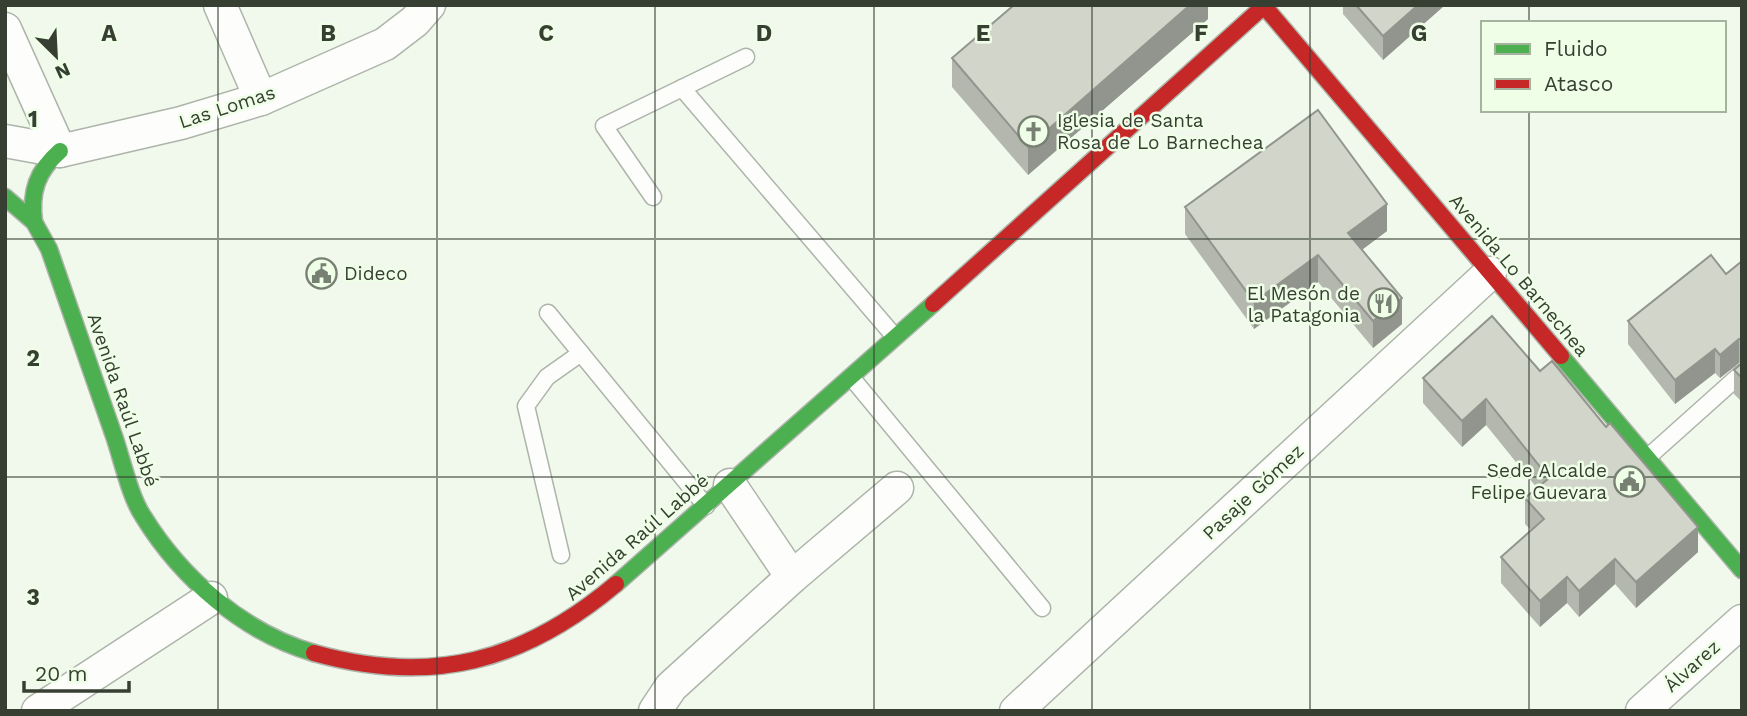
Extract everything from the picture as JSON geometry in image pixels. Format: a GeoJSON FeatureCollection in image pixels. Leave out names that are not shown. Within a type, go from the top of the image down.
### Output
{"type":"FeatureCollection","features":[{"type":"Feature","properties":{"kind":"street"},"geometry":{"type":"LineString","coordinates":[[220,5],[261,99]]}},
{"type":"Feature","properties":{"kind":"street","name":"Las Lomas"},"geometry":{"type":"LineString","coordinates":[[5,141],[60,151],[181,123],[261,99],[385,44],[415,21],[428,6]]}},
{"type":"Feature","properties":{"kind":"street","name":"Avenida Lo Barnechea"},"geometry":{"type":"LineString","coordinates":[[1265,6],[1742,570]]}},
{"type":"Feature","properties":{"kind":"street","name":"Avenida Raúl Labbé"},"geometry":{"type":"LineString","coordinates":[[5,197],[34,222],[49,248],[141,514],[166,552],[211,598],[232,614],[270,636],[318,656],[353,664],[393,668],[450,665],[511,650],[569,621],[598,600],[1265,6]]}},
{"type":"Feature","properties":{"kind":"street"},"geometry":{"type":"LineString","coordinates":[[7,46],[60,151],[47,161],[32,190],[34,222]]}},
{"type":"Feature","properties":{"kind":"street","name":"Pasaje Gómez"},"geometry":{"type":"LineString","coordinates":[[1016,711],[1490,273]]}},
{"type":"Feature","properties":{"kind":"street"},"geometry":{"type":"LineString","coordinates":[[730,485],[792,577]]}},
{"type":"Feature","properties":{"kind":"street"},"geometry":{"type":"LineString","coordinates":[[655,711],[671,687],[792,577],[897,488]]}},
{"type":"Feature","properties":{"kind":"street"},"geometry":{"type":"LineString","coordinates":[[38,711],[211,598]]}},
{"type":"Feature","properties":{"kind":"street","name":"Álvarez"},"geometry":{"type":"LineString","coordinates":[[1642,711],[1742,621]]}},
{"type":"Feature","properties":{"kind":"lane"},"geometry":{"type":"LineString","coordinates":[[653,197],[604,126],[746,57]]}},
{"type":"Feature","properties":{"kind":"lane"},"geometry":{"type":"LineString","coordinates":[[682,88],[895,337]]}},
{"type":"Feature","properties":{"kind":"lane"},"geometry":{"type":"LineString","coordinates":[[548,313],[706,506]]}},
{"type":"Feature","properties":{"kind":"lane"},"geometry":{"type":"LineString","coordinates":[[561,555],[526,406],[547,377],[580,352]]}},
{"type":"Feature","properties":{"kind":"lane"},"geometry":{"type":"LineString","coordinates":[[1647,458],[1742,373]]}},
{"type":"Feature","properties":{"kind":"lane"},"geometry":{"type":"LineString","coordinates":[[851,377],[1042,608]]}},
{"type":"Feature","properties":{"kind":"building","name":"Iglesia de Santa Rosa de Lo Barnechea"},"geometry":{"type":"Polygon","coordinates":[[[1014,5],[1190,5],[1028,147],[952,58],[1014,5]]]}},
{"type":"Feature","properties":{"kind":"building"},"geometry":{"type":"Polygon","coordinates":[[[1356,5],[1418,5],[1383,36],[1356,5]]]}},
{"type":"Feature","properties":{"kind":"building"},"geometry":{"type":"Polygon","coordinates":[[[1318,110],[1387,204],[1348,233],[1402,298],[1373,321],[1318,255],[1254,302],[1185,207],[1318,110]]]}},
{"type":"Feature","properties":{"kind":"building"},"geometry":{"type":"Polygon","coordinates":[[[1711,255],[1726,274],[1742,261],[1742,340],[1739,339],[1720,355],[1715,349],[1675,380],[1628,321],[1711,255]]]}},
{"type":"Feature","properties":{"kind":"building"},"geometry":{"type":"Polygon","coordinates":[[[1492,316],[1540,371],[1552,361],[1606,427],[1610,423],[1698,527],[1636,582],[1615,559],[1579,591],[1567,577],[1540,601],[1501,557],[1544,519],[1525,498],[1549,478],[1486,399],[1462,421],[1423,378],[1492,316]]]}},
{"type":"Feature","properties":{"kind":"building"},"geometry":{"type":"Polygon","coordinates":[[[1742,363],[1742,378],[1734,370],[1742,363]]]}},
{"type":"Feature","properties":{"kind":"traffic: fast"},"geometry":{"type":"LineString","coordinates":[[34,222],[33,201],[37,183],[46,166],[60,151]]}},
{"type":"Feature","properties":{"kind":"traffic: fast"},"geometry":{"type":"LineString","coordinates":[[5,197],[34,222],[49,249],[134,499],[158,539],[195,581],[239,617],[263,632],[314,653]]}},
{"type":"Feature","properties":{"kind":"traffic: fast"},"geometry":{"type":"LineString","coordinates":[[616,584],[933,304]]}},
{"type":"Feature","properties":{"kind":"traffic: fast"},"geometry":{"type":"LineString","coordinates":[[1561,356],[1742,570]]}},
{"type":"Feature","properties":{"kind":"traffic: jam"},"geometry":{"type":"LineString","coordinates":[[933,304],[1265,5]]}},
{"type":"Feature","properties":{"kind":"traffic: jam"},"geometry":{"type":"LineString","coordinates":[[1264,6],[1561,356]]}},
{"type":"Feature","properties":{"kind":"traffic: jam"},"geometry":{"type":"LineString","coordinates":[[314,653],[357,663],[398,667],[437,666],[474,660],[511,649],[546,632],[581,611],[616,584]]}},
{"type":"Feature","properties":{"kind":"place","name":"Iglesia de Santa Rosa de Lo Barnechea"},"geometry":{"type":"Point","coordinates":[1034,131]}},
{"type":"Feature","properties":{"kind":"place","name":"Dideco"},"geometry":{"type":"Point","coordinates":[321,273]}},
{"type":"Feature","properties":{"kind":"place","name":"El Mesón de la Patagonia"},"geometry":{"type":"Point","coordinates":[1383,304]}},
{"type":"Feature","properties":{"kind":"place","name":"Sede Alcalde Felipe Guevara"},"geometry":{"type":"Point","coordinates":[1630,481]}}]}
